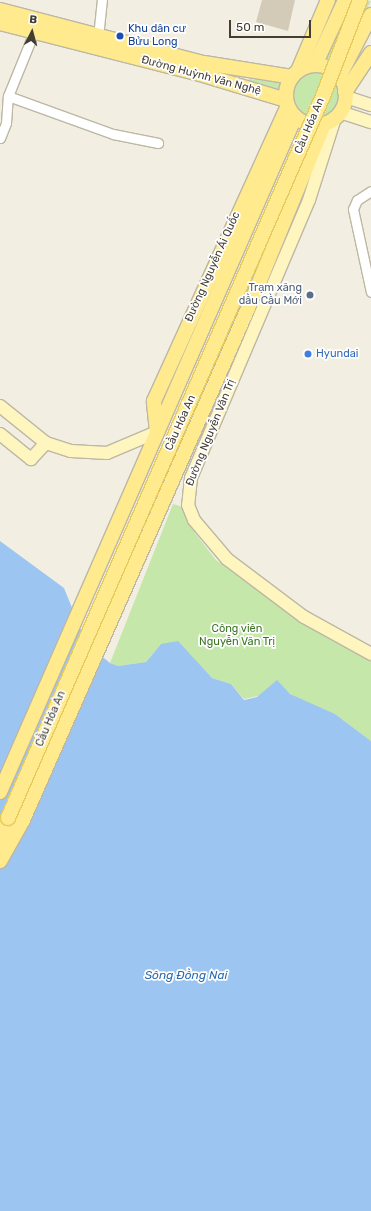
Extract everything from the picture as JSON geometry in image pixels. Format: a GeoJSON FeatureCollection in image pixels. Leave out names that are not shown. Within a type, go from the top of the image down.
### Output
{"type":"FeatureCollection","features":[{"type":"Feature","properties":{"kind":"main road"},"geometry":{"type":"LineString","coordinates":[[328,0],[295,74],[286,88],[289,108],[310,124],[333,118]]}},
{"type":"Feature","properties":{"kind":"main road"},"geometry":{"type":"LineString","coordinates":[[295,74],[315,65],[345,0]]}},
{"type":"Feature","properties":{"kind":"main road","name":"Cầu Hóa An"},"geometry":{"type":"LineString","coordinates":[[0,845],[8,818],[85,639],[323,96],[360,0]]}},
{"type":"Feature","properties":{"kind":"main road","name":"Đường Huỳnh Văn Nghệ"},"geometry":{"type":"LineString","coordinates":[[0,10],[98,37],[204,63],[295,74]]}},
{"type":"Feature","properties":{"kind":"main road"},"geometry":{"type":"LineString","coordinates":[[340,77],[371,15]]}},
{"type":"Feature","properties":{"kind":"main road","name":"Đường Huỳnh Văn Nghệ"},"geometry":{"type":"LineString","coordinates":[[0,23],[200,74],[289,108]]}},
{"type":"Feature","properties":{"kind":"main road"},"geometry":{"type":"LineString","coordinates":[[259,200],[288,212],[304,172],[345,94],[371,53]]}},
{"type":"Feature","properties":{"kind":"main road"},"geometry":{"type":"LineString","coordinates":[[315,65],[333,71],[340,77],[345,94]]}},
{"type":"Feature","properties":{"kind":"main road","name":"Đường Nguyễn Ái Quốc"},"geometry":{"type":"LineString","coordinates":[[156,435],[259,200],[289,108]]}},
{"type":"Feature","properties":{"kind":"main road","name":"Đường Nguyễn Ái Quốc"},"geometry":{"type":"LineString","coordinates":[[156,435],[154,401],[289,108]]}},
{"type":"Feature","properties":{"kind":"main road","name":"Cầu Hóa An"},"geometry":{"type":"LineString","coordinates":[[0,861],[23,820],[256,290],[288,212]]}},
{"type":"Feature","properties":{"kind":"main road","name":"Cầu Hóa An"},"geometry":{"type":"LineString","coordinates":[[0,792],[156,435]]}},
{"type":"Feature","properties":{"kind":"street"},"geometry":{"type":"LineString","coordinates":[[98,37],[102,0]]}},
{"type":"Feature","properties":{"kind":"street"},"geometry":{"type":"LineString","coordinates":[[0,138],[6,123],[8,96],[34,32]]}},
{"type":"Feature","properties":{"kind":"street"},"geometry":{"type":"LineString","coordinates":[[345,94],[371,105]]}},
{"type":"Feature","properties":{"kind":"street"},"geometry":{"type":"LineString","coordinates":[[8,96],[107,132],[158,143]]}},
{"type":"Feature","properties":{"kind":"street"},"geometry":{"type":"LineString","coordinates":[[333,118],[371,122]]}},
{"type":"Feature","properties":{"kind":"street","name":"Đường Nguyễn Văn Trị"},"geometry":{"type":"LineString","coordinates":[[333,118],[315,185],[191,478],[188,504],[194,520],[227,559],[304,617],[371,654]]}},
{"type":"Feature","properties":{"kind":"street"},"geometry":{"type":"LineString","coordinates":[[304,172],[315,185]]}},
{"type":"Feature","properties":{"kind":"street"},"geometry":{"type":"LineString","coordinates":[[371,191],[357,200],[353,209],[371,292]]}},
{"type":"Feature","properties":{"kind":"street"},"geometry":{"type":"LineString","coordinates":[[0,406],[46,443],[71,452],[107,453],[156,435]]}},
{"type":"Feature","properties":{"kind":"street"},"geometry":{"type":"LineString","coordinates":[[0,434],[31,459],[46,443]]}},
{"type":"Feature","properties":{"kind":"green space"},"geometry":{"type":"Polygon","coordinates":[[[352,0],[371,1],[338,67],[324,60],[352,0]]]}},
{"type":"Feature","properties":{"kind":"green space"},"geometry":{"type":"Polygon","coordinates":[[[321,72],[333,78],[338,86],[338,104],[333,112],[325,117],[311,118],[299,112],[294,104],[293,90],[299,78],[307,73],[321,72]]]}},
{"type":"Feature","properties":{"kind":"green space"},"geometry":{"type":"Polygon","coordinates":[[[249,79],[282,82],[280,92],[248,81],[249,79]]]}},
{"type":"Feature","properties":{"kind":"green space","name":"Công viên Nguyễn Văn Trị"},"geometry":{"type":"Polygon","coordinates":[[[173,504],[183,507],[195,533],[216,560],[301,622],[371,661],[371,741],[335,714],[296,698],[285,690],[244,699],[231,684],[212,678],[197,665],[161,644],[146,662],[118,666],[110,663],[173,504]]]}},
{"type":"Feature","properties":{"kind":"water","name":"Sông Đồng Nai"},"geometry":{"type":"Polygon","coordinates":[[[0,541],[64,588],[81,630],[93,649],[110,663],[118,666],[146,662],[161,644],[178,641],[212,678],[231,684],[244,700],[257,697],[277,680],[290,694],[335,714],[371,741],[371,1211],[0,1211],[0,541]]]}},
{"type":"Feature","properties":{"kind":"building"},"geometry":{"type":"Polygon","coordinates":[[[262,0],[295,0],[288,31],[256,22],[262,0]]]}},
{"type":"Feature","properties":{"kind":"place","name":"Khu dân cư Bửu Long"},"geometry":{"type":"Point","coordinates":[120,36]}},
{"type":"Feature","properties":{"kind":"place","name":"Trạm xăng dầu Cầu Mới"},"geometry":{"type":"Point","coordinates":[310,295]}},
{"type":"Feature","properties":{"kind":"place","name":"Hyundai"},"geometry":{"type":"Point","coordinates":[308,354]}}]}
